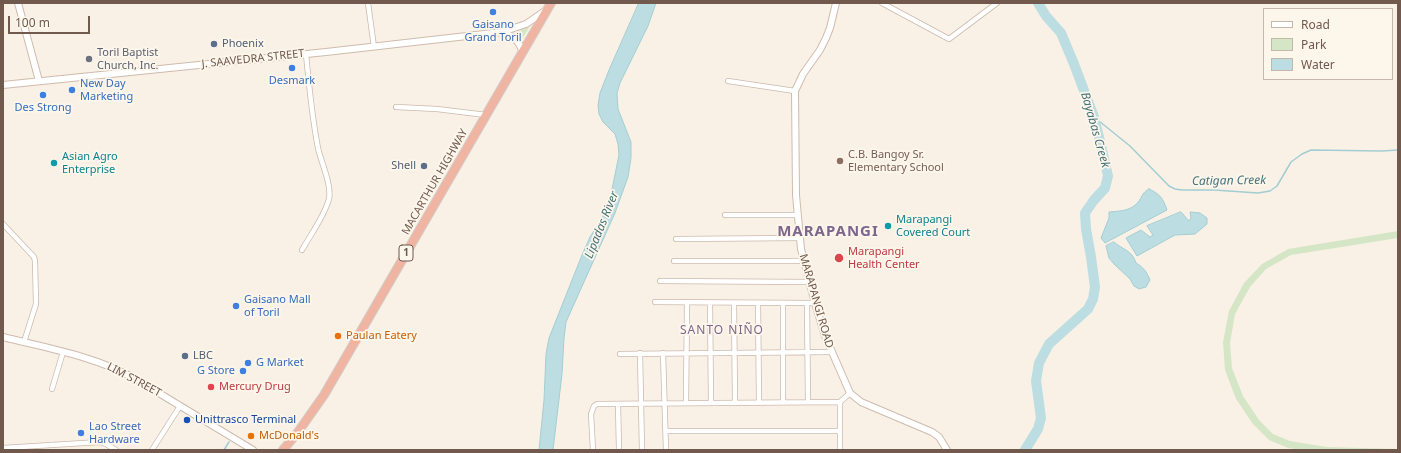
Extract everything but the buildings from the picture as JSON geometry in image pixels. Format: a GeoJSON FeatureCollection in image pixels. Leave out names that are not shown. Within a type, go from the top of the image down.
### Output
{"type":"FeatureCollection","features":[{"type":"Feature","properties":{"kind":"highway","name":"MACARTHUR HIGHWAY"},"geometry":{"type":"LineString","coordinates":[[283,450],[298,432],[324,395],[549,7]]}},
{"type":"Feature","properties":{"kind":"street"},"geometry":{"type":"LineString","coordinates":[[18,3],[39,81]]}},
{"type":"Feature","properties":{"kind":"street"},"geometry":{"type":"LineString","coordinates":[[368,3],[374,47]]}},
{"type":"Feature","properties":{"kind":"street","name":"MARAPANGI ROAD"},"geometry":{"type":"LineString","coordinates":[[836,3],[826,38],[820,50],[803,74],[795,91],[797,215],[799,238],[815,304],[831,352],[850,393]]}},
{"type":"Feature","properties":{"kind":"street"},"geometry":{"type":"LineString","coordinates":[[882,3],[948,39],[997,3]]}},
{"type":"Feature","properties":{"kind":"street","name":"J. SAAVEDRA STREET"},"geometry":{"type":"LineString","coordinates":[[3,85],[374,47],[502,32],[526,24],[549,7]]}},
{"type":"Feature","properties":{"kind":"street"},"geometry":{"type":"LineString","coordinates":[[502,32],[515,37],[523,52]]}},
{"type":"Feature","properties":{"kind":"street"},"geometry":{"type":"LineString","coordinates":[[302,250],[325,210],[329,197],[328,186],[318,150],[311,110],[306,54]]}},
{"type":"Feature","properties":{"kind":"street"},"geometry":{"type":"LineString","coordinates":[[728,81],[795,91]]}},
{"type":"Feature","properties":{"kind":"street"},"geometry":{"type":"LineString","coordinates":[[396,107],[437,109],[486,115]]}},
{"type":"Feature","properties":{"kind":"street"},"geometry":{"type":"LineString","coordinates":[[725,215],[797,215]]}},
{"type":"Feature","properties":{"kind":"street"},"geometry":{"type":"LineString","coordinates":[[3,224],[36,261],[36,304],[24,342]]}},
{"type":"Feature","properties":{"kind":"street"},"geometry":{"type":"LineString","coordinates":[[676,238],[799,238]]}},
{"type":"Feature","properties":{"kind":"street"},"geometry":{"type":"LineString","coordinates":[[674,260],[804,261]]}},
{"type":"Feature","properties":{"kind":"street"},"geometry":{"type":"LineString","coordinates":[[660,281],[810,282]]}},
{"type":"Feature","properties":{"kind":"street"},"geometry":{"type":"LineString","coordinates":[[655,302],[815,304]]}},
{"type":"Feature","properties":{"kind":"street"},"geometry":{"type":"LineString","coordinates":[[686,403],[687,302]]}},
{"type":"Feature","properties":{"kind":"street"},"geometry":{"type":"LineString","coordinates":[[710,303],[711,403]]}},
{"type":"Feature","properties":{"kind":"street"},"geometry":{"type":"LineString","coordinates":[[734,303],[735,403]]}},
{"type":"Feature","properties":{"kind":"street"},"geometry":{"type":"LineString","coordinates":[[758,303],[759,402]]}},
{"type":"Feature","properties":{"kind":"street"},"geometry":{"type":"LineString","coordinates":[[783,303],[783,402]]}},
{"type":"Feature","properties":{"kind":"street"},"geometry":{"type":"LineString","coordinates":[[807,304],[808,402]]}},
{"type":"Feature","properties":{"kind":"street","name":"LIM STREET"},"geometry":{"type":"LineString","coordinates":[[3,337],[105,364],[124,373],[180,406],[248,449]]}},
{"type":"Feature","properties":{"kind":"street"},"geometry":{"type":"LineString","coordinates":[[52,389],[62,352]]}},
{"type":"Feature","properties":{"kind":"street"},"geometry":{"type":"LineString","coordinates":[[620,354],[831,352]]}},
{"type":"Feature","properties":{"kind":"street"},"geometry":{"type":"LineString","coordinates":[[640,353],[642,450]]}},
{"type":"Feature","properties":{"kind":"street"},"geometry":{"type":"LineString","coordinates":[[663,353],[666,450]]}},
{"type":"Feature","properties":{"kind":"street"},"geometry":{"type":"LineString","coordinates":[[593,450],[592,410],[597,404],[840,402],[850,393],[861,402],[932,432],[939,438],[948,450]]}},
{"type":"Feature","properties":{"kind":"street"},"geometry":{"type":"LineString","coordinates":[[840,402],[840,450]]}},
{"type":"Feature","properties":{"kind":"street"},"geometry":{"type":"LineString","coordinates":[[618,404],[619,450]]}},
{"type":"Feature","properties":{"kind":"street"},"geometry":{"type":"LineString","coordinates":[[152,450],[180,406]]}},
{"type":"Feature","properties":{"kind":"street"},"geometry":{"type":"LineString","coordinates":[[666,431],[840,431]]}},
{"type":"Feature","properties":{"kind":"street"},"geometry":{"type":"LineString","coordinates":[[3,448],[102,442],[116,450]]}},
{"type":"Feature","properties":{"kind":"green space"},"geometry":{"type":"Polygon","coordinates":[[[530,26],[522,39],[515,33],[530,26]]]}},
{"type":"Feature","properties":{"kind":"green space"},"geometry":{"type":"Polygon","coordinates":[[[1398,231],[1398,238],[1291,255],[1266,269],[1250,287],[1235,314],[1230,343],[1232,368],[1243,396],[1259,420],[1273,434],[1290,441],[1327,447],[1398,450],[1303,450],[1288,448],[1269,440],[1253,424],[1236,399],[1225,370],[1223,342],[1229,311],[1244,283],[1262,264],[1288,249],[1398,231]]]}},
{"type":"Feature","properties":{"kind":"water","name":"Lipadas River"},"geometry":{"type":"Polygon","coordinates":[[[639,3],[656,3],[648,26],[620,83],[617,93],[618,109],[631,142],[631,158],[628,177],[615,213],[566,322],[562,374],[553,450],[539,450],[544,400],[546,354],[549,338],[590,237],[609,204],[619,155],[615,134],[603,122],[599,114],[598,105],[600,93],[639,3]]]}},
{"type":"Feature","properties":{"kind":"water"},"geometry":{"type":"Polygon","coordinates":[[[1149,189],[1161,197],[1167,210],[1105,243],[1101,238],[1109,218],[1109,212],[1126,210],[1133,207],[1149,189]]]}},
{"type":"Feature","properties":{"kind":"water"},"geometry":{"type":"Polygon","coordinates":[[[1181,212],[1189,221],[1191,218],[1190,212],[1200,213],[1207,218],[1207,224],[1195,234],[1175,235],[1137,256],[1126,238],[1141,230],[1150,237],[1153,235],[1147,226],[1181,212]]]}},
{"type":"Feature","properties":{"kind":"water"},"geometry":{"type":"Polygon","coordinates":[[[1114,242],[1130,253],[1136,263],[1146,272],[1150,280],[1146,287],[1139,289],[1134,286],[1130,279],[1109,258],[1106,246],[1114,242]]]}},
{"type":"Feature","properties":{"kind":"waterway","name":"Bayabas Creek"},"geometry":{"type":"LineString","coordinates":[[1025,450],[1038,429],[1041,418],[1036,381],[1039,363],[1049,344],[1088,309],[1093,299],[1095,287],[1085,213],[1105,188],[1108,176],[1094,117],[1074,64],[1061,33],[1046,16],[1038,3]]}},
{"type":"Feature","properties":{"kind":"waterway","name":"Catigan Creek"},"geometry":{"type":"LineString","coordinates":[[1094,117],[1130,146],[1169,186],[1182,190],[1214,190],[1258,193],[1270,191],[1277,186],[1291,162],[1302,154],[1311,150],[1398,150]]}},
{"type":"Feature","properties":{"kind":"waterway"},"geometry":{"type":"LineString","coordinates":[[224,450],[229,442]]}},
{"type":"Feature","properties":{"kind":"place","name":"Gaisano Grand Toril"},"geometry":{"type":"Point","coordinates":[493,12]}},
{"type":"Feature","properties":{"kind":"place","name":"Phoenix"},"geometry":{"type":"Point","coordinates":[214,44]}},
{"type":"Feature","properties":{"kind":"place","name":"Toril Baptist Church, Inc."},"geometry":{"type":"Point","coordinates":[89,59]}},
{"type":"Feature","properties":{"kind":"place","name":"Desmark"},"geometry":{"type":"Point","coordinates":[292,68]}},
{"type":"Feature","properties":{"kind":"place","name":"New Day Marketing"},"geometry":{"type":"Point","coordinates":[72,90]}},
{"type":"Feature","properties":{"kind":"place","name":"Des Strong"},"geometry":{"type":"Point","coordinates":[43,95]}},
{"type":"Feature","properties":{"kind":"place","name":"C.B. Bangoy Sr. Elementary School"},"geometry":{"type":"Point","coordinates":[840,161]}},
{"type":"Feature","properties":{"kind":"place","name":"Asian Agro Enterprise"},"geometry":{"type":"Point","coordinates":[54,163]}},
{"type":"Feature","properties":{"kind":"place","name":"Shell"},"geometry":{"type":"Point","coordinates":[424,166]}},
{"type":"Feature","properties":{"kind":"place","name":"Marapangi Covered Court"},"geometry":{"type":"Point","coordinates":[888,226]}},
{"type":"Feature","properties":{"kind":"place","name":"Marapangi Health Center"},"geometry":{"type":"Point","coordinates":[839,258]}},
{"type":"Feature","properties":{"kind":"place","name":"Gaisano Mall of Toril"},"geometry":{"type":"Point","coordinates":[236,306]}},
{"type":"Feature","properties":{"kind":"place","name":"Paulan Eatery"},"geometry":{"type":"Point","coordinates":[338,336]}},
{"type":"Feature","properties":{"kind":"place","name":"LBC"},"geometry":{"type":"Point","coordinates":[185,356]}},
{"type":"Feature","properties":{"kind":"place","name":"G Market"},"geometry":{"type":"Point","coordinates":[248,363]}},
{"type":"Feature","properties":{"kind":"place","name":"G Store"},"geometry":{"type":"Point","coordinates":[243,371]}},
{"type":"Feature","properties":{"kind":"place","name":"Mercury Drug"},"geometry":{"type":"Point","coordinates":[211,387]}},
{"type":"Feature","properties":{"kind":"place","name":"Unittrasco Terminal"},"geometry":{"type":"Point","coordinates":[187,420]}},
{"type":"Feature","properties":{"kind":"place","name":"Lao Street Hardware"},"geometry":{"type":"Point","coordinates":[81,433]}},
{"type":"Feature","properties":{"kind":"place","name":"McDonald's"},"geometry":{"type":"Point","coordinates":[251,436]}},
{"type":"Feature","properties":{"kind":"district","name":"MARAPANGI"},"geometry":{"type":"Point","coordinates":[828,232]}},
{"type":"Feature","properties":{"kind":"district","name":"SANTO NIÑO"},"geometry":{"type":"Point","coordinates":[722,331]}}]}
